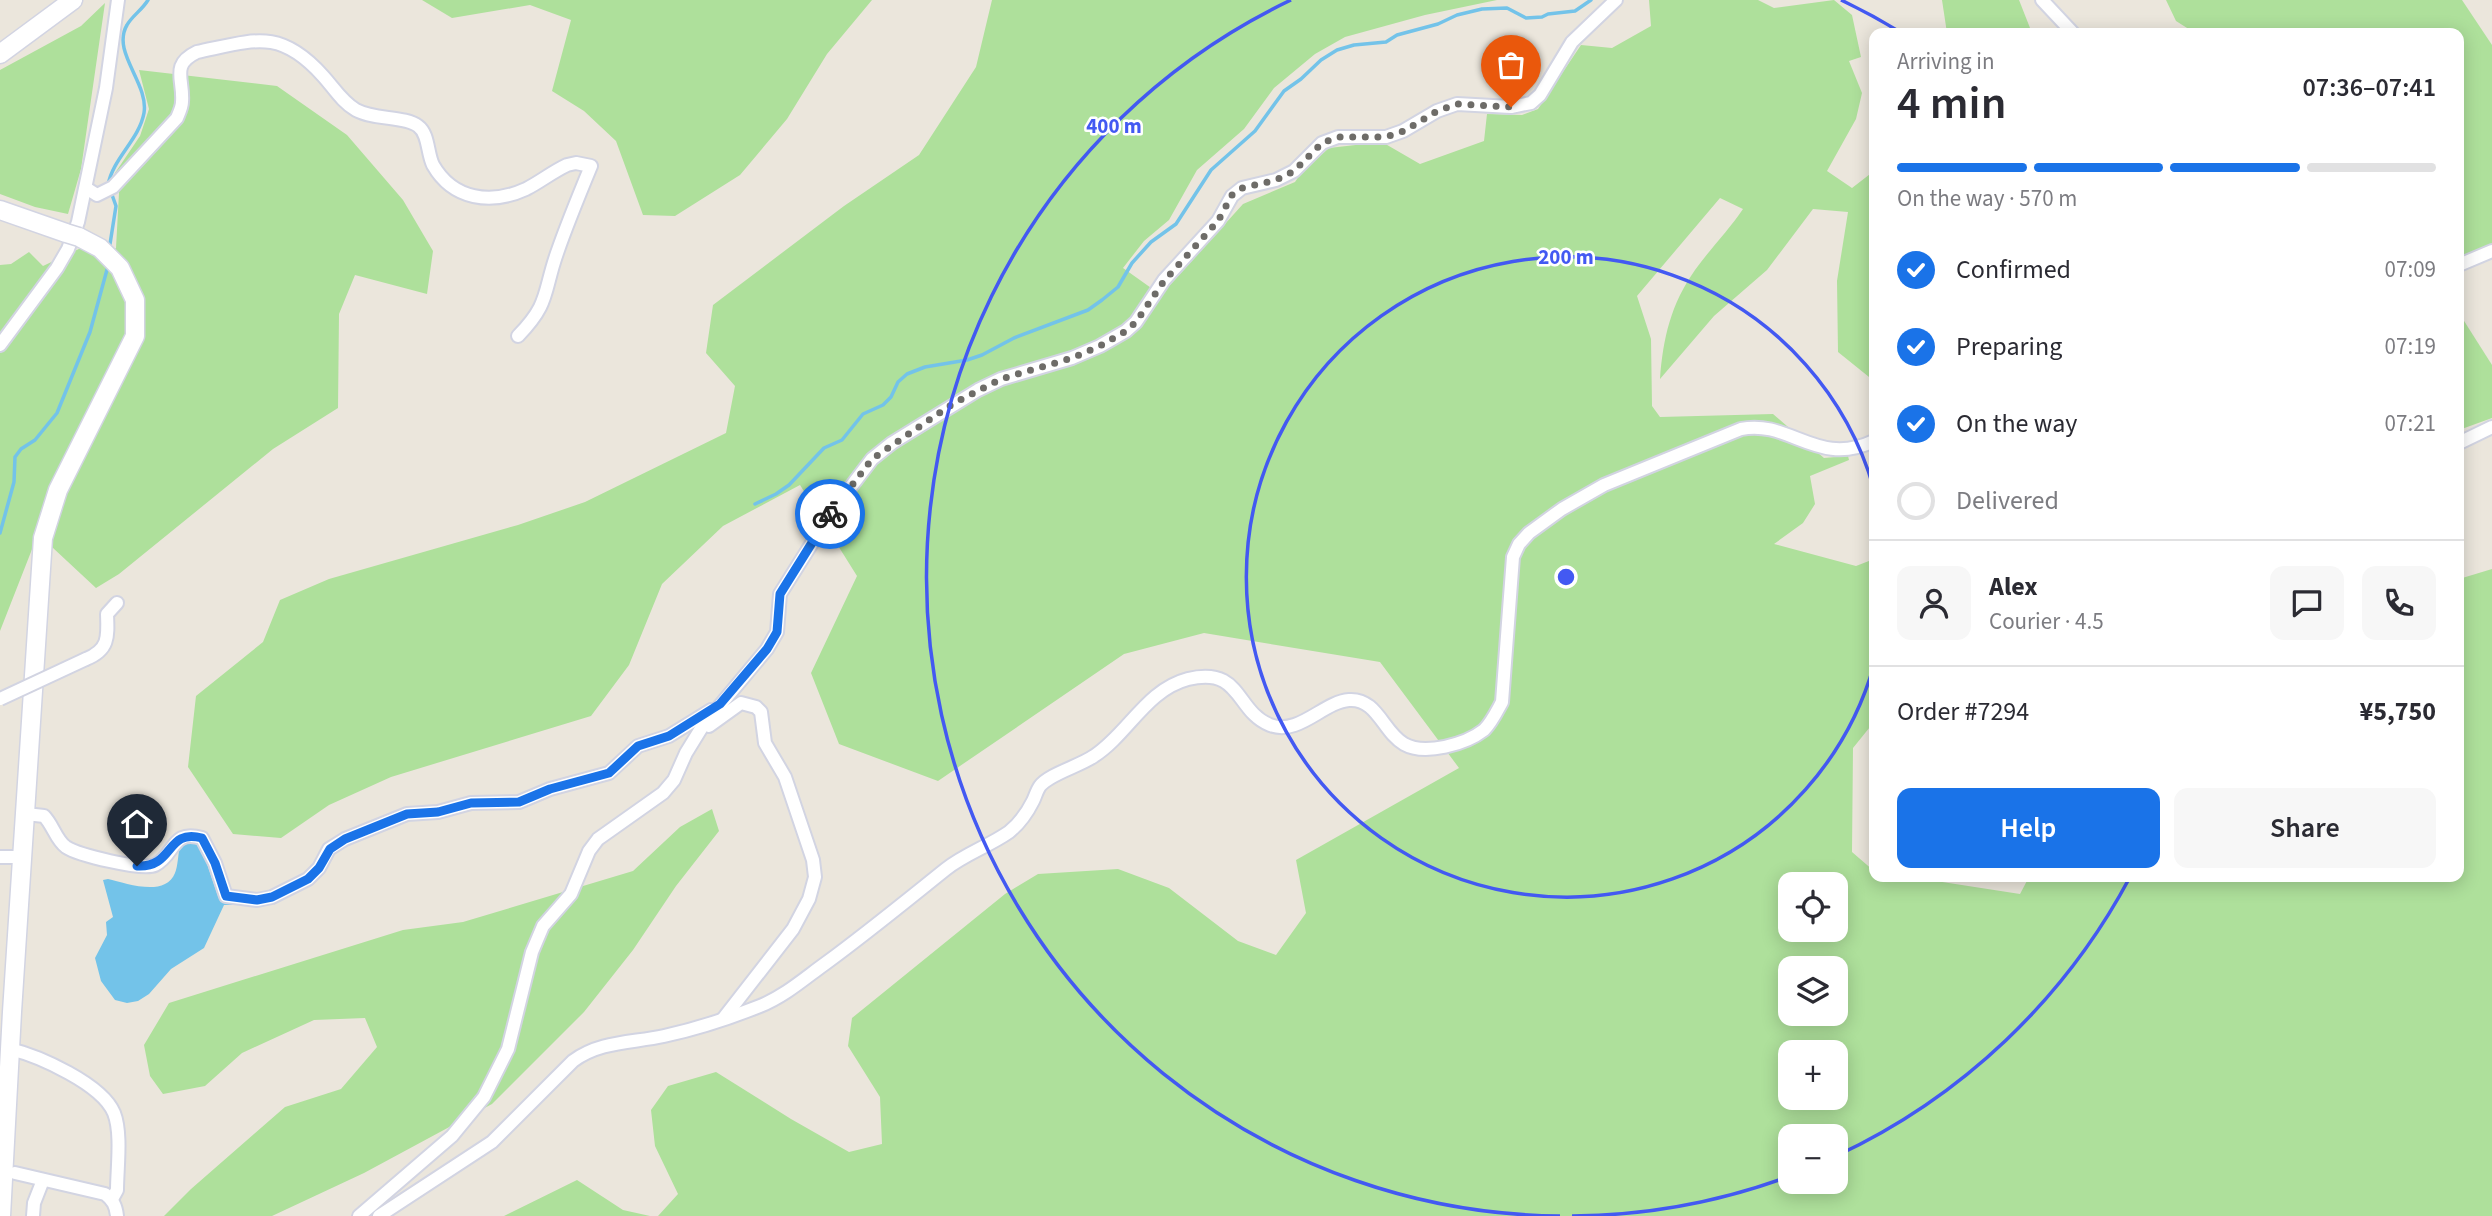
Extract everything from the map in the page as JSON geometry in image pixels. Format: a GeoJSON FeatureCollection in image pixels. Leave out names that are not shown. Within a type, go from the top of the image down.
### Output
{"type":"FeatureCollection","features":[{"type":"Feature","properties":{"kind":"street"},"geometry":{"type":"LineString","coordinates":[[0,54],[73,0]]}},
{"type":"Feature","properties":{"kind":"street"},"geometry":{"type":"LineString","coordinates":[[0,345],[68,249],[78,222],[106,88],[118,0]]}},
{"type":"Feature","properties":{"kind":"street"},"geometry":{"type":"LineString","coordinates":[[359,1216],[453,1136],[484,1097],[508,1049],[532,952],[543,926],[571,894],[589,850],[598,839],[663,793],[674,780],[702,727],[767,649],[777,632],[780,594],[831,513],[872,459],[892,443],[978,390],[1001,379],[1072,358],[1126,331],[1136,322],[1164,281],[1218,221],[1232,195],[1242,188],[1276,180],[1294,171],[1322,143],[1338,137],[1386,137],[1404,131],[1437,111],[1457,104],[1511,107],[1531,103],[1540,95],[1572,42],[1616,0]]}},
{"type":"Feature","properties":{"kind":"street"},"geometry":{"type":"LineString","coordinates":[[2042,0],[2068,28]]}},
{"type":"Feature","properties":{"kind":"street"},"geometry":{"type":"LineString","coordinates":[[86,188],[97,194],[109,190],[177,118],[182,104],[179,73],[183,62],[190,55],[261,41],[286,45],[305,58],[346,104],[360,113],[418,126],[425,134],[432,162],[441,177],[454,190],[470,197],[513,194],[567,165],[576,163],[591,166],[556,255],[546,299],[535,318],[518,336]]}},
{"type":"Feature","properties":{"kind":"street"},"geometry":{"type":"LineString","coordinates":[[0,210],[73,235],[100,248],[120,268],[135,300],[135,336],[58,490],[43,538],[9,1049],[1,1216]]}},
{"type":"Feature","properties":{"kind":"street"},"geometry":{"type":"LineString","coordinates":[[2464,263],[2492,251]]}},
{"type":"Feature","properties":{"kind":"street"},"geometry":{"type":"LineString","coordinates":[[2464,441],[2492,427]]}},
{"type":"Feature","properties":{"kind":"street"},"geometry":{"type":"LineString","coordinates":[[379,1216],[492,1142],[585,1052],[601,1046],[666,1036],[776,999],[890,915],[948,867],[1007,833],[1028,810],[1040,786],[1096,755],[1117,737],[1155,696],[1180,682],[1200,677],[1219,678],[1233,687],[1256,715],[1274,726],[1303,721],[1340,702],[1351,700],[1370,706],[1401,743],[1413,748],[1429,749],[1463,740],[1484,729],[1502,702],[1513,558],[1519,544],[1540,525],[1604,485],[1741,429],[1764,428],[1820,448],[1838,450],[1854,449],[1869,443]]}},
{"type":"Feature","properties":{"kind":"street"},"geometry":{"type":"LineString","coordinates":[[0,699],[99,654],[103,649],[108,627],[107,614],[117,603]]}},
{"type":"Feature","properties":{"kind":"street"},"geometry":{"type":"LineString","coordinates":[[702,727],[712,726],[741,703],[757,707],[761,712],[765,743],[785,776],[813,860],[815,877],[809,899],[793,929],[722,1019]]}},
{"type":"Feature","properties":{"kind":"street"},"geometry":{"type":"LineString","coordinates":[[26,814],[44,816],[63,846],[137,866],[149,867],[157,864],[177,841],[185,836],[202,838],[215,863],[226,896],[257,900],[272,897],[308,879],[319,868],[330,849],[345,839],[407,814],[438,812],[471,803],[519,802],[550,789],[609,773],[638,746],[669,736],[720,704]]}},
{"type":"Feature","properties":{"kind":"street"},"geometry":{"type":"LineString","coordinates":[[0,857],[23,858]]}},
{"type":"Feature","properties":{"kind":"street"},"geometry":{"type":"LineString","coordinates":[[9,1049],[34,1055],[86,1084],[110,1104],[118,1126],[117,1190],[111,1199]]}},
{"type":"Feature","properties":{"kind":"street"},"geometry":{"type":"LineString","coordinates":[[15,1173],[105,1194],[116,1208],[117,1216]]}},
{"type":"Feature","properties":{"kind":"street"},"geometry":{"type":"LineString","coordinates":[[33,1216],[34,1203],[43,1180]]}},
{"type":"Feature","properties":{"kind":"green space"},"geometry":{"type":"Polygon","coordinates":[[[422,0],[872,0],[827,54],[787,119],[740,175],[675,216],[643,215],[616,141],[584,111],[552,91],[571,20],[530,5],[452,18],[422,0]]]}},
{"type":"Feature","properties":{"kind":"green space"},"geometry":{"type":"Polygon","coordinates":[[[992,0],[1497,0],[1425,15],[1345,37],[1315,54],[1274,88],[1244,129],[1197,170],[1169,220],[1144,241],[1123,268],[1161,295],[1243,204],[1295,182],[1301,173],[1329,148],[1382,142],[1420,164],[1484,141],[1487,114],[1522,115],[1538,109],[1581,45],[1612,48],[1651,26],[1649,0],[1758,0],[1774,8],[1834,0],[1852,15],[1861,57],[1849,61],[1862,93],[1856,119],[1827,171],[1852,188],[1869,175],[1869,377],[1838,352],[1837,281],[1848,212],[1813,209],[1767,270],[1714,316],[1660,379],[1666,335],[1680,296],[1695,270],[1743,209],[1720,198],[1637,296],[1651,339],[1652,406],[1660,417],[1773,414],[1824,458],[1848,456],[1849,460],[1810,476],[1815,504],[1803,523],[1774,544],[1856,566],[1869,561],[1869,728],[1853,748],[1852,852],[1869,867],[1869,882],[1942,882],[2020,894],[2026,882],[2464,882],[2464,577],[2492,569],[2492,1216],[658,1216],[678,1194],[655,1146],[651,1110],[668,1086],[716,1072],[849,1152],[882,1144],[880,1097],[848,1046],[852,1018],[1005,894],[1038,874],[1118,869],[1169,888],[1238,941],[1276,955],[1306,913],[1296,860],[1459,768],[1380,662],[1204,633],[1124,654],[938,781],[839,744],[811,673],[857,576],[800,485],[723,526],[662,584],[629,665],[591,716],[391,777],[329,805],[281,838],[233,834],[188,767],[196,696],[263,642],[280,600],[329,579],[518,525],[585,502],[726,433],[735,386],[706,353],[713,305],[844,206],[919,155],[976,67],[992,0]]]}},
{"type":"Feature","properties":{"kind":"green space"},"geometry":{"type":"Polygon","coordinates":[[[1942,0],[2019,0],[2030,28],[1946,28],[1942,0]]]}},
{"type":"Feature","properties":{"kind":"green space"},"geometry":{"type":"Polygon","coordinates":[[[2166,0],[2462,0],[2492,45],[2492,244],[2464,255],[2464,28],[2187,28],[2176,21],[2166,0]]]}},
{"type":"Feature","properties":{"kind":"green space"},"geometry":{"type":"Polygon","coordinates":[[[105,3],[81,169],[68,214],[35,207],[0,194],[0,70],[81,26],[105,3]]]}},
{"type":"Feature","properties":{"kind":"green space"},"geometry":{"type":"Polygon","coordinates":[[[139,70],[277,86],[347,135],[403,200],[433,251],[427,294],[355,275],[339,314],[338,408],[273,449],[119,574],[96,588],[38,534],[0,631],[0,265],[11,264],[29,252],[43,266],[81,248],[102,260],[116,248],[119,193],[115,173],[140,136],[149,109],[139,70]]]}},
{"type":"Feature","properties":{"kind":"green space"},"geometry":{"type":"Polygon","coordinates":[[[2464,321],[2492,365],[2492,418],[2464,428],[2464,321]]]}},
{"type":"Feature","properties":{"kind":"green space"},"geometry":{"type":"Polygon","coordinates":[[[712,809],[719,831],[676,886],[633,950],[584,1012],[492,1104],[364,1173],[272,1216],[164,1216],[285,1107],[341,1089],[377,1047],[365,1018],[314,1020],[242,1053],[205,1086],[163,1094],[150,1076],[144,1045],[169,1003],[403,930],[463,922],[633,871],[680,827],[712,809]]]}},
{"type":"Feature","properties":{"kind":"green space"},"geometry":{"type":"Polygon","coordinates":[[[577,1180],[623,1210],[650,1216],[504,1216],[577,1180]]]}},
{"type":"Feature","properties":{"kind":"water"},"geometry":{"type":"Polygon","coordinates":[[[197,843],[202,849],[221,900],[243,901],[243,905],[224,905],[204,948],[171,969],[149,994],[138,1001],[127,1003],[115,1000],[101,981],[95,958],[107,935],[106,922],[113,917],[103,880],[145,887],[163,885],[170,881],[175,873],[180,846],[197,843]]]}},
{"type":"Feature","properties":{"kind":"waterway"},"geometry":{"type":"LineString","coordinates":[[108,185],[115,166],[137,132],[144,113],[141,90],[127,57],[123,35],[129,22],[148,0]]}},
{"type":"Feature","properties":{"kind":"waterway"},"geometry":{"type":"LineString","coordinates":[[755,504],[789,485],[824,448],[842,440],[863,414],[883,405],[891,397],[898,382],[907,374],[925,367],[982,355],[1014,338],[1088,310],[1102,300],[1118,287],[1132,263],[1151,242],[1176,224],[1211,170],[1255,131],[1284,91],[1337,50],[1354,45],[1386,42],[1397,35],[1482,9],[1507,8],[1526,18],[1542,17],[1575,11],[1591,0]]}},
{"type":"Feature","properties":{"kind":"waterway"},"geometry":{"type":"LineString","coordinates":[[110,244],[116,206],[111,192]]}},
{"type":"Feature","properties":{"kind":"waterway"},"geometry":{"type":"LineString","coordinates":[[0,533],[14,482],[15,457],[21,449],[35,440],[57,413],[90,332],[108,266]]}},
{"type":"Feature","properties":{"kind":"way so far"},"geometry":{"type":"LineString","coordinates":[[830,514],[872,459],[954,403],[1001,379],[1072,358],[1126,331],[1136,322],[1164,281],[1218,221],[1232,195],[1242,188],[1276,180],[1294,171],[1322,143],[1338,137],[1386,137],[1404,131],[1437,111],[1457,104],[1511,107]]}},
{"type":"Feature","properties":{"kind":"route"},"geometry":{"type":"LineString","coordinates":[[137,866],[149,867],[157,864],[177,841],[185,836],[202,838],[215,863],[226,896],[257,900],[272,897],[308,879],[319,868],[330,849],[345,839],[407,814],[438,812],[471,803],[519,802],[550,789],[609,773],[622,764],[638,746],[669,736],[720,704],[736,686],[767,649],[777,632],[780,594],[830,514]]}}]}
